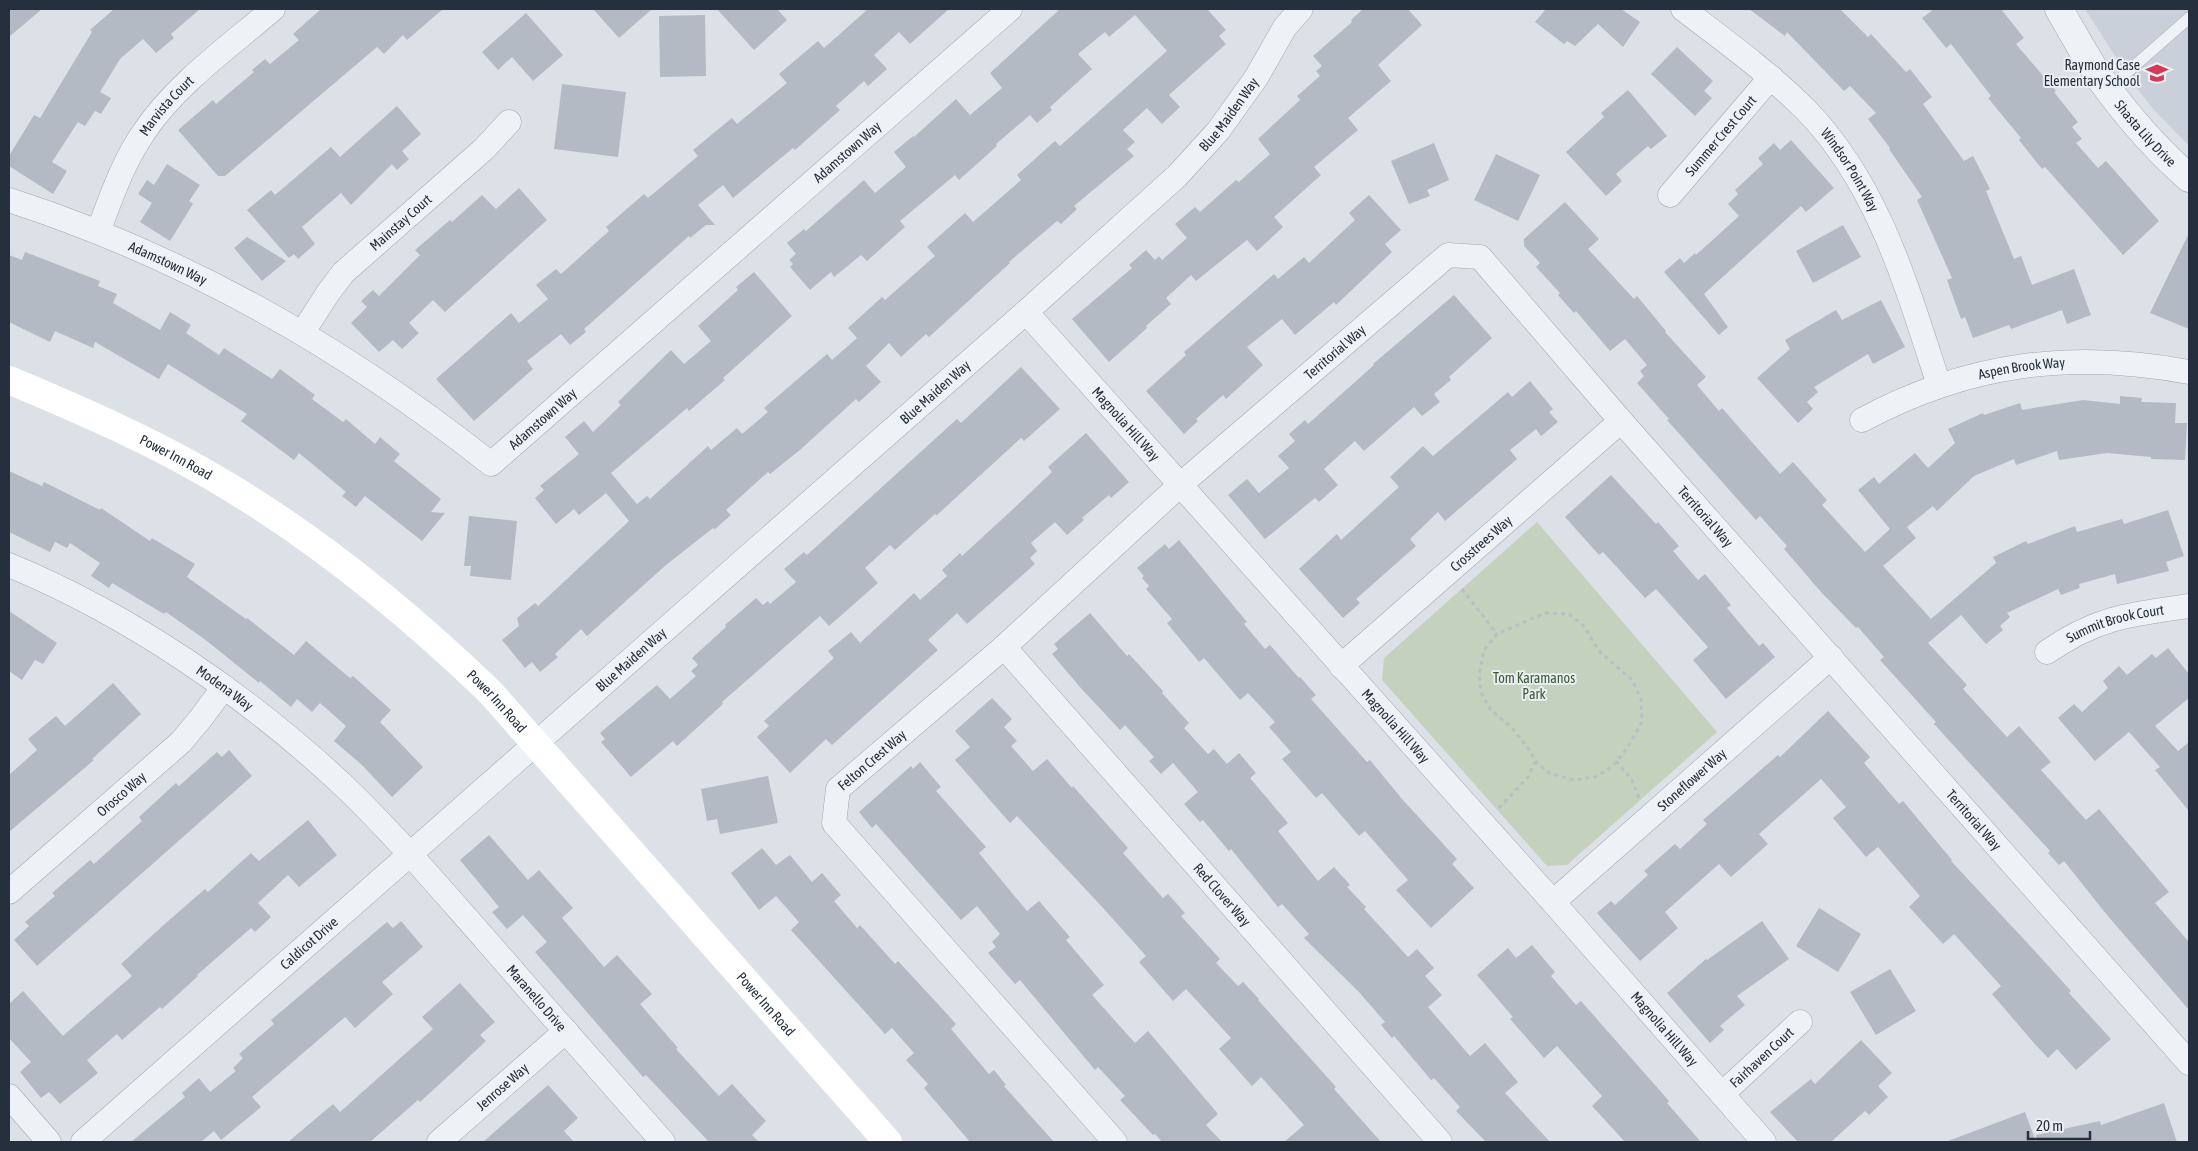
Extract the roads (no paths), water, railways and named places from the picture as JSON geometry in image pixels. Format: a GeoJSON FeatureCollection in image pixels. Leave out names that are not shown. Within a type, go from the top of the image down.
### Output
{"type":"FeatureCollection","features":[{"type":"Feature","properties":{"kind":"main road","name":"Power Inn Road"},"geometry":{"type":"LineString","coordinates":[[9,380],[89,413],[173,454],[227,485],[306,536],[380,592],[427,631],[490,692],[888,1142]]}},
{"type":"Feature","properties":{"kind":"street","name":"Marvista Court"},"geometry":{"type":"LineString","coordinates":[[98,232],[125,165],[144,132],[173,96],[273,9]]}},
{"type":"Feature","properties":{"kind":"street","name":"Adamstown Way"},"geometry":{"type":"LineString","coordinates":[[9,200],[98,232],[187,271],[303,332],[386,385],[491,464],[1010,9]]}},
{"type":"Feature","properties":{"kind":"street","name":"Blue Maiden Way"},"geometry":{"type":"LineString","coordinates":[[535,743],[1026,312],[1183,170],[1218,131],[1256,78],[1280,18],[1301,9]]}},
{"type":"Feature","properties":{"kind":"street","name":"Windsor Point Way"},"geometry":{"type":"LineString","coordinates":[[1683,9],[1772,78],[1807,112],[1836,147],[1872,204],[1899,266],[1939,385]]}},
{"type":"Feature","properties":{"kind":"street","name":"Shasta Lily Drive"},"geometry":{"type":"LineString","coordinates":[[2059,9],[2108,89],[2133,121],[2183,169]]}},
{"type":"Feature","properties":{"kind":"street","name":"Summer Crest Court"},"geometry":{"type":"LineString","coordinates":[[1670,195],[1772,78]]}},
{"type":"Feature","properties":{"kind":"street","name":"Mainstay Court"},"geometry":{"type":"LineString","coordinates":[[303,332],[328,292],[343,274],[484,149],[509,122]]}},
{"type":"Feature","properties":{"kind":"street","name":"Territorial Way"},"geometry":{"type":"LineString","coordinates":[[1180,485],[1448,255],[1480,257],[1621,421],[2189,1062]]}},
{"type":"Feature","properties":{"kind":"street","name":"Magnolia Hill Way"},"geometry":{"type":"LineString","coordinates":[[1026,312],[1553,902],[1764,1142]]}},
{"type":"Feature","properties":{"kind":"street","name":"Aspen Brook Way"},"geometry":{"type":"LineString","coordinates":[[1862,420],[1886,407],[1939,385],[1984,372],[2032,364],[2079,361],[2152,365],[2189,372]]}},
{"type":"Feature","properties":{"kind":"street","name":"Crosstrees Way"},"geometry":{"type":"LineString","coordinates":[[1341,666],[1621,421]]}},
{"type":"Feature","properties":{"kind":"street","name":"Felton Crest Way"},"geometry":{"type":"LineString","coordinates":[[1116,1142],[834,823],[838,789],[1004,647],[1180,485]]}},
{"type":"Feature","properties":{"kind":"street","name":"Modena Way"},"geometry":{"type":"LineString","coordinates":[[9,565],[70,593],[123,622],[224,687],[291,739],[335,778],[410,854]]}},
{"type":"Feature","properties":{"kind":"street","name":"Summit Brook Court"},"geometry":{"type":"LineString","coordinates":[[2047,652],[2086,628],[2108,620],[2189,606]]}},
{"type":"Feature","properties":{"kind":"street","name":"Red Clover Way"},"geometry":{"type":"LineString","coordinates":[[1004,647],[1440,1142]]}},
{"type":"Feature","properties":{"kind":"street","name":"Stoneflower Way"},"geometry":{"type":"LineString","coordinates":[[1553,902],[1831,657]]}},
{"type":"Feature","properties":{"kind":"street","name":"Orosco Way"},"geometry":{"type":"LineString","coordinates":[[9,892],[181,742],[224,687]]}},
{"type":"Feature","properties":{"kind":"street","name":"Caldicot Drive"},"geometry":{"type":"LineString","coordinates":[[83,1142],[535,743]]}},
{"type":"Feature","properties":{"kind":"street","name":"Maranello Drive"},"geometry":{"type":"LineString","coordinates":[[410,854],[663,1142]]}},
{"type":"Feature","properties":{"kind":"street","name":"Fairhaven Court"},"geometry":{"type":"LineString","coordinates":[[1722,1094],[1800,1022]]}},
{"type":"Feature","properties":{"kind":"street","name":"Jenrose Way"},"geometry":{"type":"LineString","coordinates":[[439,1142],[566,1031]]}},
{"type":"Feature","properties":{"kind":"street"},"geometry":{"type":"LineString","coordinates":[[9,1096],[49,1142]]}},
{"type":"Feature","properties":{"kind":"lane"},"geometry":{"type":"LineString","coordinates":[[2108,89],[2189,18]]}},
{"type":"Feature","properties":{"kind":"place","name":"Raymond Case Elementary School"},"geometry":{"type":"Point","coordinates":[2157,73]}},
{"type":"Feature","properties":{"kind":"park label","name":"Tom Karamanos Park"},"geometry":{"type":"Point","coordinates":[1534,686]}}]}
